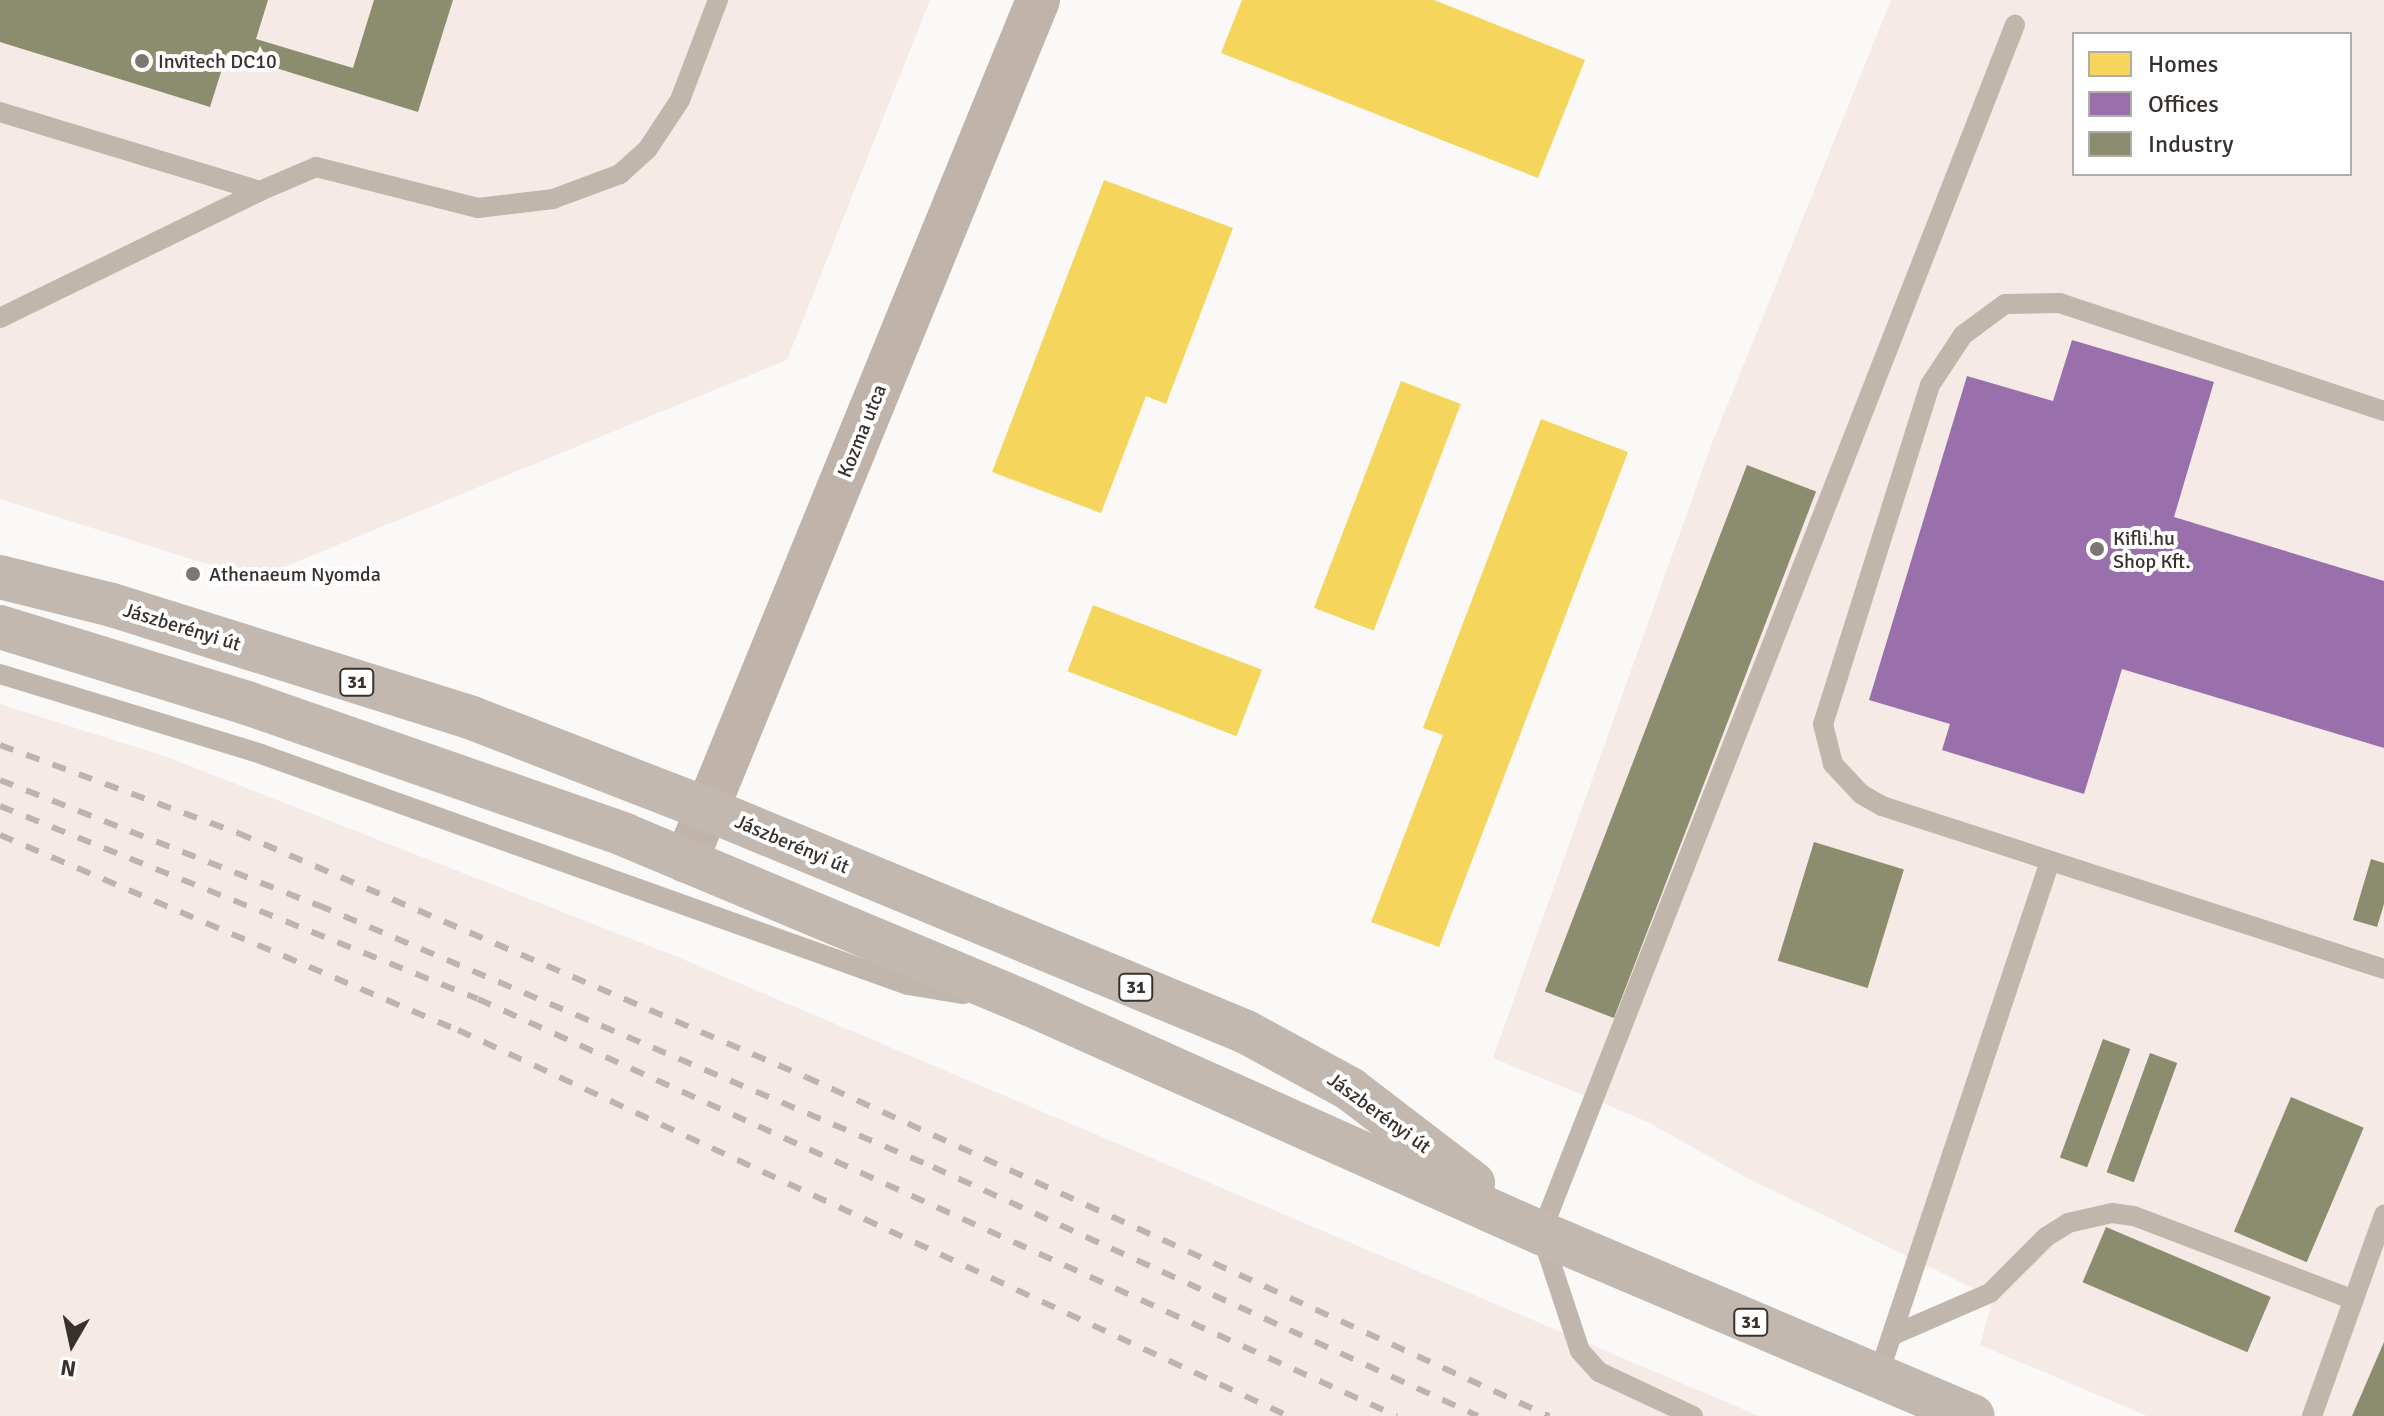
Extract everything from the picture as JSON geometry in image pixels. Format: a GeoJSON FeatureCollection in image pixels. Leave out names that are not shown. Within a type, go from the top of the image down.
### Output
{"type":"FeatureCollection","features":[{"type":"Feature","properties":{"kind":"main road","name":"Jászberényi út"},"geometry":{"type":"LineString","coordinates":[[0,577],[112,605],[472,718],[707,809],[1246,1032],[1310,1064],[1535,1230]]}},
{"type":"Feature","properties":{"kind":"main road","name":"Jászberényi út"},"geometry":{"type":"LineString","coordinates":[[0,627],[440,768],[686,861],[1029,1004],[1535,1230],[1973,1416]]}},
{"type":"Feature","properties":{"kind":"street","name":"Kozma utca"},"geometry":{"type":"LineString","coordinates":[[686,861],[1038,0]]}},
{"type":"Feature","properties":{"kind":"lane"},"geometry":{"type":"LineString","coordinates":[[0,318],[260,191],[316,167],[478,208],[588,190],[620,174],[663,128],[680,100],[718,0]]}},
{"type":"Feature","properties":{"kind":"lane"},"geometry":{"type":"LineString","coordinates":[[1693,1416],[1599,1372],[1580,1351],[1535,1230],[2015,25]]}},
{"type":"Feature","properties":{"kind":"lane"},"geometry":{"type":"LineString","coordinates":[[0,112],[260,191]]}},
{"type":"Feature","properties":{"kind":"lane"},"geometry":{"type":"LineString","coordinates":[[2384,411],[2060,303],[2005,304],[1982,317],[1944,360],[1930,385],[1827,701],[1825,743],[1845,779],[1882,806],[2049,864],[2384,969]]}},
{"type":"Feature","properties":{"kind":"lane","name":"Jászberényi út"},"geometry":{"type":"LineString","coordinates":[[0,674],[261,754],[908,985],[1029,1004]]}},
{"type":"Feature","properties":{"kind":"lane"},"geometry":{"type":"LineString","coordinates":[[1878,1376],[2049,864]]}},
{"type":"Feature","properties":{"kind":"lane"},"geometry":{"type":"LineString","coordinates":[[1893,1335],[1990,1293],[2046,1237],[2068,1223],[2112,1213],[2354,1300]]}},
{"type":"Feature","properties":{"kind":"lane"},"geometry":{"type":"LineString","coordinates":[[2312,1416],[2384,1215]]}},
{"type":"Feature","properties":{"kind":"shaded area"},"geometry":{"type":"Polygon","coordinates":[[[0,0],[930,0],[787,360],[255,579],[0,499],[0,0]]]}},
{"type":"Feature","properties":{"kind":"shaded area"},"geometry":{"type":"Polygon","coordinates":[[[1891,0],[2384,0],[2384,1416],[2147,1416],[1980,1345],[1993,1298],[1745,1177],[1648,1122],[1493,1058],[1712,443],[1891,0]]]}},
{"type":"Feature","properties":{"kind":"shaded area"},"geometry":{"type":"Polygon","coordinates":[[[0,704],[167,757],[680,958],[1759,1416],[0,1416],[0,704]]]}},
{"type":"Feature","properties":{"kind":"building: Homes"},"geometry":{"type":"Polygon","coordinates":[[[1242,0],[1434,0],[1585,60],[1538,178],[1221,53],[1242,0]]]}},
{"type":"Feature","properties":{"kind":"building: Homes"},"geometry":{"type":"Polygon","coordinates":[[[1104,180],[1233,228],[1166,404],[1146,396],[1101,513],[992,472],[1104,180]]]}},
{"type":"Feature","properties":{"kind":"building: Homes"},"geometry":{"type":"Polygon","coordinates":[[[1401,381],[1461,404],[1374,631],[1314,608],[1401,381]]]}},
{"type":"Feature","properties":{"kind":"building: Homes"},"geometry":{"type":"Polygon","coordinates":[[[1541,419],[1628,452],[1439,947],[1371,922],[1443,735],[1423,728],[1541,419]]]}},
{"type":"Feature","properties":{"kind":"building: Homes"},"geometry":{"type":"Polygon","coordinates":[[[1093,605],[1262,670],[1237,736],[1068,671],[1093,605]]]}},
{"type":"Feature","properties":{"kind":"building: Offices","name":"Kifli.hu Shop Kft."},"geometry":{"type":"Polygon","coordinates":[[[2072,340],[2214,382],[2174,517],[2384,581],[2384,748],[2122,669],[2084,794],[1942,750],[1950,724],[1869,700],[1967,376],[2053,401],[2072,340]]]}},
{"type":"Feature","properties":{"kind":"building: Industry","name":"Invitech DC10"},"geometry":{"type":"Polygon","coordinates":[[[0,0],[268,0],[256,39],[353,68],[374,0],[453,0],[418,112],[227,53],[210,107],[0,42],[0,0]]]}},
{"type":"Feature","properties":{"kind":"building: Industry"},"geometry":{"type":"Polygon","coordinates":[[[1747,465],[1816,492],[1614,1018],[1545,992],[1747,465]]]}},
{"type":"Feature","properties":{"kind":"building: Industry"},"geometry":{"type":"Polygon","coordinates":[[[1814,842],[1904,869],[1868,988],[1778,961],[1814,842]]]}},
{"type":"Feature","properties":{"kind":"building: Industry"},"geometry":{"type":"Polygon","coordinates":[[[2371,859],[2384,863],[2384,904],[2377,927],[2353,920],[2371,859]]]}},
{"type":"Feature","properties":{"kind":"building: Industry"},"geometry":{"type":"Polygon","coordinates":[[[2103,1039],[2130,1049],[2087,1167],[2060,1157],[2103,1039]]]}},
{"type":"Feature","properties":{"kind":"building: Industry"},"geometry":{"type":"Polygon","coordinates":[[[2150,1053],[2177,1063],[2134,1182],[2107,1172],[2150,1053]]]}},
{"type":"Feature","properties":{"kind":"building: Industry"},"geometry":{"type":"Polygon","coordinates":[[[2291,1097],[2364,1128],[2307,1262],[2234,1231],[2291,1097]]]}},
{"type":"Feature","properties":{"kind":"building: Industry"},"geometry":{"type":"Polygon","coordinates":[[[2106,1227],[2271,1297],[2247,1352],[2083,1282],[2106,1227]]]}},
{"type":"Feature","properties":{"kind":"building: Industry"},"geometry":{"type":"Polygon","coordinates":[[[2384,1342],[2384,1416],[2352,1416],[2384,1342]]]}},
{"type":"Feature","properties":{"kind":"railway"},"geometry":{"type":"LineString","coordinates":[[0,745],[238,833],[806,1077],[1549,1416]]}},
{"type":"Feature","properties":{"kind":"railway"},"geometry":{"type":"LineString","coordinates":[[0,780],[318,905],[933,1167],[1478,1416]]}},
{"type":"Feature","properties":{"kind":"railway"},"geometry":{"type":"LineString","coordinates":[[0,806],[478,999],[1397,1416]]}},
{"type":"Feature","properties":{"kind":"railway"},"geometry":{"type":"LineString","coordinates":[[0,835],[458,1030],[1288,1416]]}},
{"type":"Feature","properties":{"kind":"place","name":"Invitech DC10"},"geometry":{"type":"Point","coordinates":[142,61]}},
{"type":"Feature","properties":{"kind":"place","name":"Kifli.hu Shop Kft."},"geometry":{"type":"Point","coordinates":[2097,549]}},
{"type":"Feature","properties":{"kind":"place","name":"Athenaeum Nyomda"},"geometry":{"type":"Point","coordinates":[193,574]}}]}
